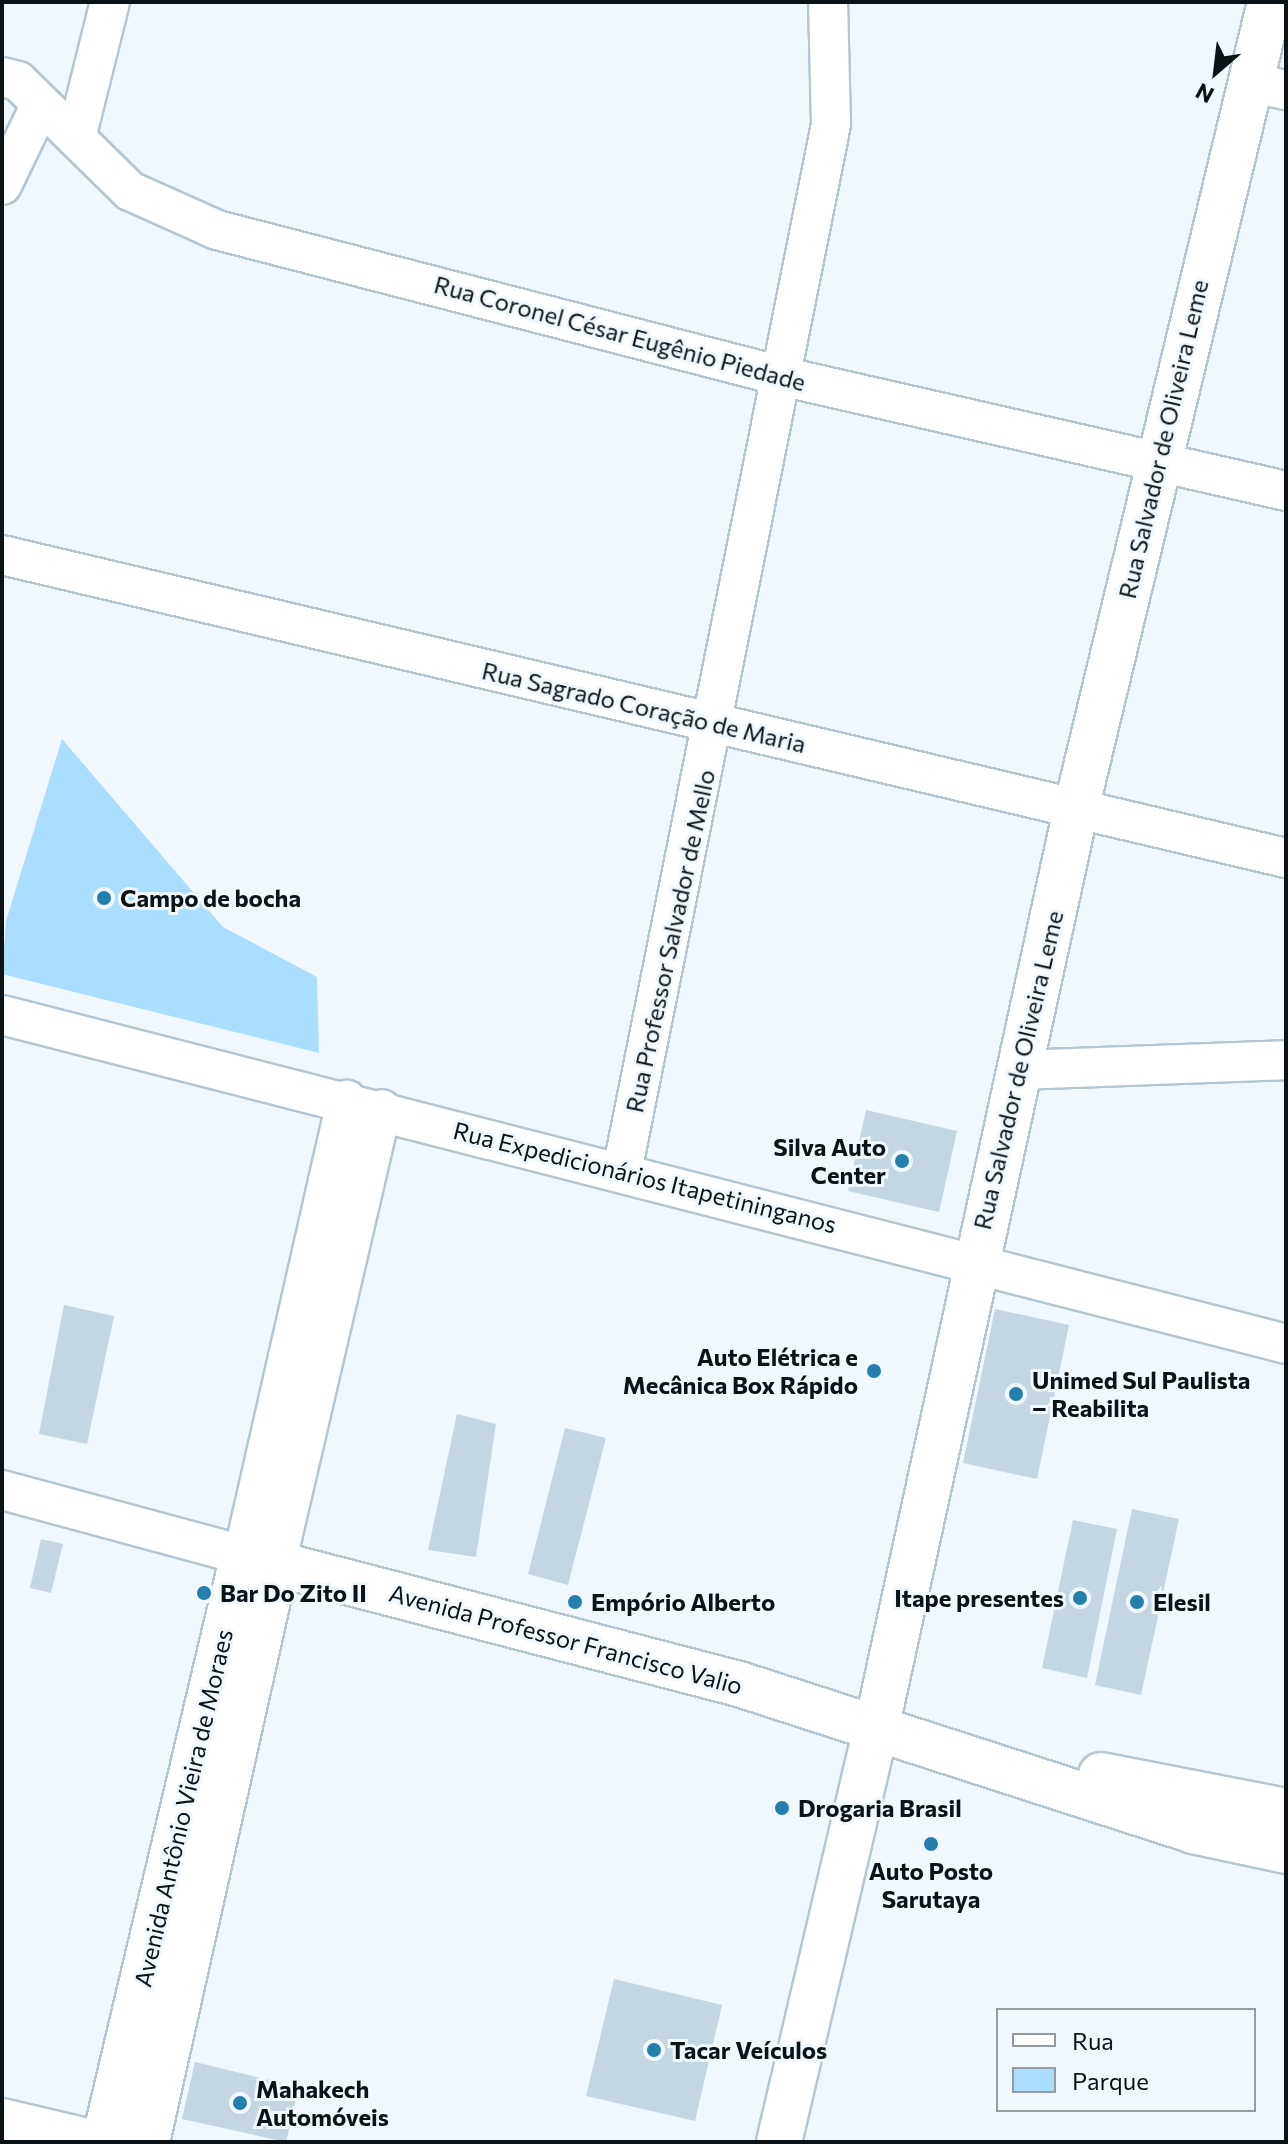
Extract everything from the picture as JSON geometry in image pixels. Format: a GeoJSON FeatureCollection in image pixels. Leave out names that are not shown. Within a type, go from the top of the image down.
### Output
{"type":"FeatureCollection","features":[{"type":"Feature","properties":{"kind":"main road","name":"Rua Salvador de Oliveira Leme"},"geometry":{"type":"LineString","coordinates":[[779,2142],[877,1725],[975,1262],[1157,462],[1268,86],[1270,2]]}},
{"type":"Feature","properties":{"kind":"main road","name":"Avenida Professor Francisco Valio"},"geometry":{"type":"LineString","coordinates":[[260,1560],[1197,1813],[1286,1851]]}},
{"type":"Feature","properties":{"kind":"main road","name":"Avenida Antônio Vieira de Moraes"},"geometry":{"type":"LineString","coordinates":[[104,2142],[174,1928],[260,1560]]}},
{"type":"Feature","properties":{"kind":"main road","name":"Avenida Professor Francisco Valio"},"geometry":{"type":"LineString","coordinates":[[1197,1813],[1286,1811]]}},
{"type":"Feature","properties":{"kind":"main road","name":"Avenida Antônio Vieira de Moraes"},"geometry":{"type":"LineString","coordinates":[[147,2142],[174,1928]]}},
{"type":"Feature","properties":{"kind":"main road"},"geometry":{"type":"LineString","coordinates":[[2,2121],[91,2142]]}},
{"type":"Feature","properties":{"kind":"street"},"geometry":{"type":"LineString","coordinates":[[76,138],[110,2]]}},
{"type":"Feature","properties":{"kind":"street","name":"Rua Professor Salvador de Mello"},"geometry":{"type":"LineString","coordinates":[[622,1172],[785,377],[831,124],[828,2]]}},
{"type":"Feature","properties":{"kind":"street","name":"Rua Coronel César Eugênio Piedade"},"geometry":{"type":"LineString","coordinates":[[2,77],[18,81],[40,106],[130,191],[217,230],[785,377],[1286,491]]}},
{"type":"Feature","properties":{"kind":"street"},"geometry":{"type":"LineString","coordinates":[[2,185],[40,106]]}},
{"type":"Feature","properties":{"kind":"street","name":"Rua Sagrado Coração de Maria"},"geometry":{"type":"LineString","coordinates":[[2,555],[1286,858]]}},
{"type":"Feature","properties":{"kind":"street","name":"Rua Expedicionários Itapetininganos"},"geometry":{"type":"LineString","coordinates":[[2,1015],[382,1109],[1286,1344]]}},
{"type":"Feature","properties":{"kind":"street"},"geometry":{"type":"LineString","coordinates":[[1018,1070],[1286,1060]]}},
{"type":"Feature","properties":{"kind":"street","name":"Avenida Antônio Vieira de Moraes"},"geometry":{"type":"LineString","coordinates":[[260,1560],[346,1100]]}},
{"type":"Feature","properties":{"kind":"street","name":"Avenida Antônio Vieira de Moraes"},"geometry":{"type":"LineString","coordinates":[[260,1560],[382,1109]]}},
{"type":"Feature","properties":{"kind":"street","name":"Avenida Professor Francisco Valio"},"geometry":{"type":"LineString","coordinates":[[2,1490],[260,1560]]}},
{"type":"Feature","properties":{"kind":"green space","name":"Campo de bocha"},"geometry":{"type":"Polygon","coordinates":[[[62,739],[223,927],[317,977],[319,1053],[2,974],[6,921],[62,739]]]}},
{"type":"Feature","properties":{"kind":"building","name":"Silva Auto Center"},"geometry":{"type":"Polygon","coordinates":[[[866,1110],[957,1131],[939,1212],[848,1191],[866,1110]]]}},
{"type":"Feature","properties":{"kind":"building"},"geometry":{"type":"Polygon","coordinates":[[[64,1305],[114,1316],[87,1444],[39,1434],[64,1305]]]}},
{"type":"Feature","properties":{"kind":"building","name":"Unimed Sul Paulista – Reabilita"},"geometry":{"type":"Polygon","coordinates":[[[995,1309],[1069,1325],[1037,1479],[963,1463],[995,1309]]]}},
{"type":"Feature","properties":{"kind":"building"},"geometry":{"type":"Polygon","coordinates":[[[457,1414],[496,1424],[476,1557],[428,1550],[457,1414]]]}},
{"type":"Feature","properties":{"kind":"building"},"geometry":{"type":"Polygon","coordinates":[[[565,1428],[606,1438],[568,1585],[528,1574],[565,1428]]]}},
{"type":"Feature","properties":{"kind":"building","name":"Elesil"},"geometry":{"type":"Polygon","coordinates":[[[1132,1509],[1179,1519],[1141,1695],[1095,1685],[1132,1509]]]}},
{"type":"Feature","properties":{"kind":"building","name":"Itape presentes"},"geometry":{"type":"Polygon","coordinates":[[[1073,1520],[1117,1529],[1087,1678],[1042,1668],[1073,1520]]]}},
{"type":"Feature","properties":{"kind":"building"},"geometry":{"type":"Polygon","coordinates":[[[41,1539],[63,1544],[51,1593],[30,1588],[41,1539]]]}},
{"type":"Feature","properties":{"kind":"building","name":"Tacar Veículos"},"geometry":{"type":"Polygon","coordinates":[[[614,1979],[722,2005],[695,2121],[586,2096],[614,1979]]]}},
{"type":"Feature","properties":{"kind":"building","name":"Mahakech Automóveis"},"geometry":{"type":"Polygon","coordinates":[[[195,2062],[299,2087],[286,2142],[182,2119],[195,2062]]]}},
{"type":"Feature","properties":{"kind":"place","name":"Campo de bocha"},"geometry":{"type":"Point","coordinates":[104,898]}},
{"type":"Feature","properties":{"kind":"place","name":"Silva Auto Center"},"geometry":{"type":"Point","coordinates":[902,1161]}},
{"type":"Feature","properties":{"kind":"place","name":"Auto Elétrica e Mecânica Box Rápido"},"geometry":{"type":"Point","coordinates":[874,1371]}},
{"type":"Feature","properties":{"kind":"place","name":"Unimed Sul Paulista – Reabilita"},"geometry":{"type":"Point","coordinates":[1016,1394]}},
{"type":"Feature","properties":{"kind":"place","name":"Bar Do Zito II"},"geometry":{"type":"Point","coordinates":[204,1593]}},
{"type":"Feature","properties":{"kind":"place","name":"Itape presentes"},"geometry":{"type":"Point","coordinates":[1080,1598]}},
{"type":"Feature","properties":{"kind":"place","name":"Empório Alberto"},"geometry":{"type":"Point","coordinates":[575,1602]}},
{"type":"Feature","properties":{"kind":"place","name":"Elesil"},"geometry":{"type":"Point","coordinates":[1137,1602]}},
{"type":"Feature","properties":{"kind":"place","name":"Drogaria Brasil"},"geometry":{"type":"Point","coordinates":[782,1808]}},
{"type":"Feature","properties":{"kind":"place","name":"Auto Posto Sarutaya"},"geometry":{"type":"Point","coordinates":[931,1844]}},
{"type":"Feature","properties":{"kind":"place","name":"Tacar Veículos"},"geometry":{"type":"Point","coordinates":[654,2050]}},
{"type":"Feature","properties":{"kind":"place","name":"Mahakech Automóveis"},"geometry":{"type":"Point","coordinates":[240,2103]}}]}
